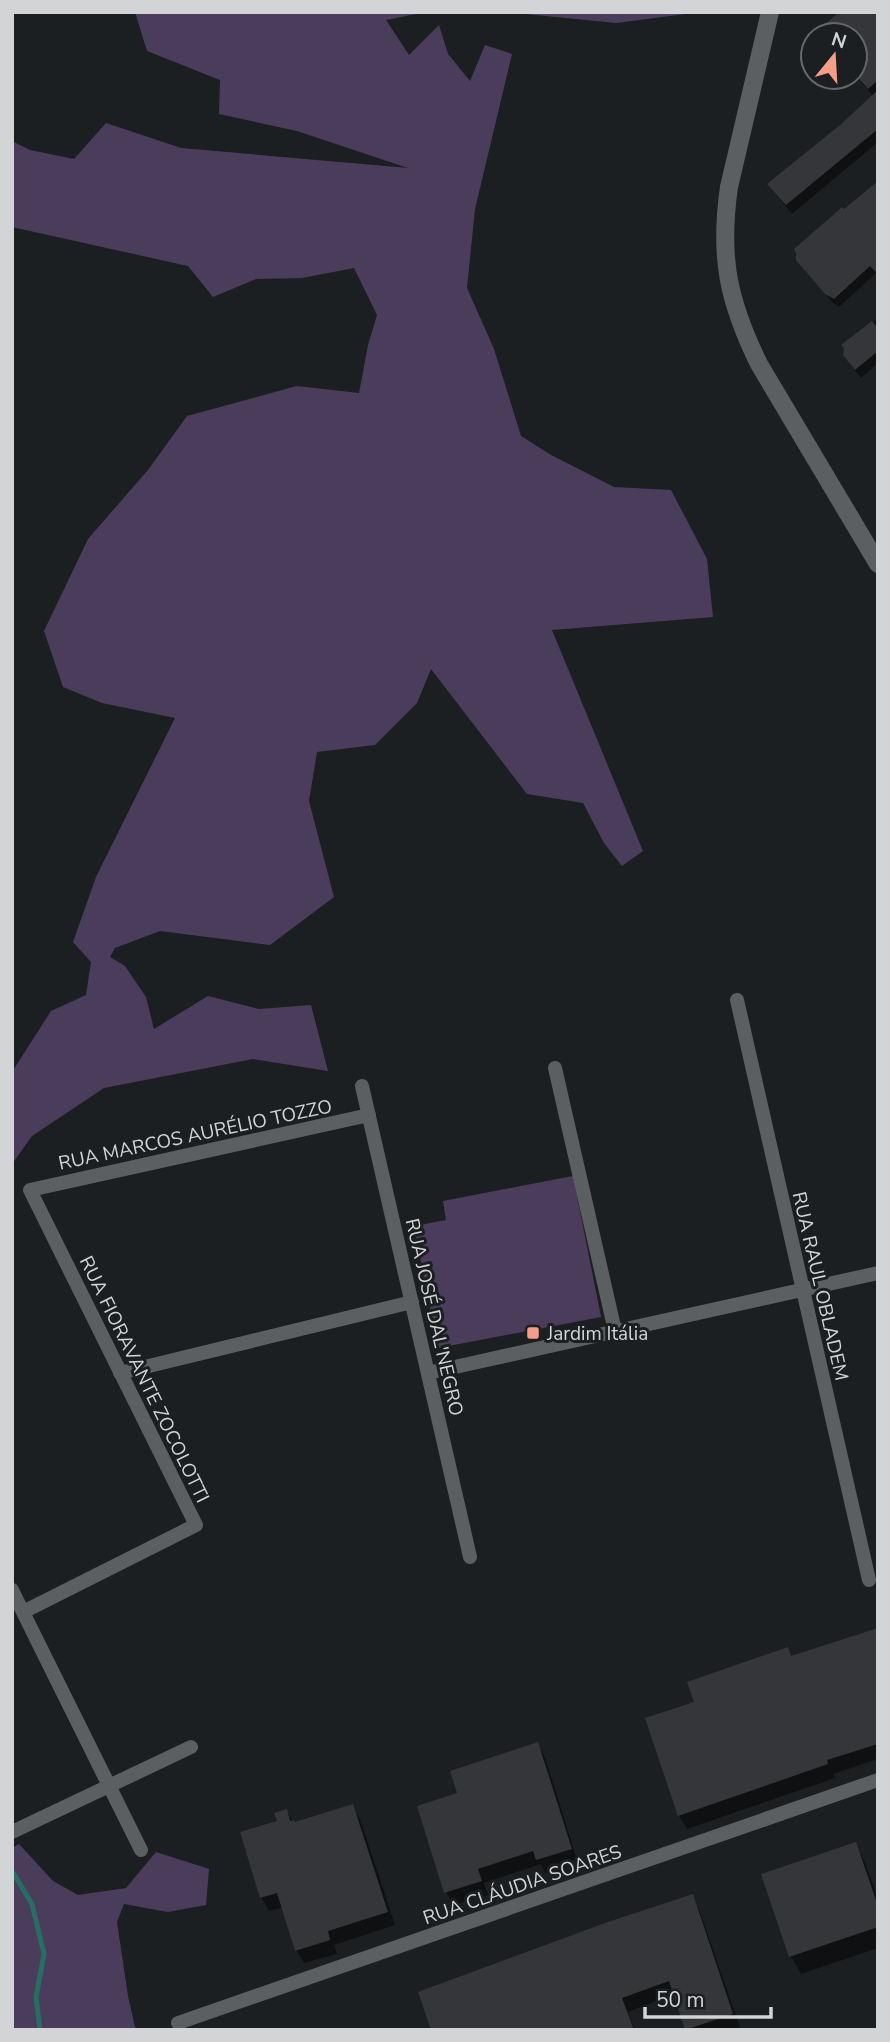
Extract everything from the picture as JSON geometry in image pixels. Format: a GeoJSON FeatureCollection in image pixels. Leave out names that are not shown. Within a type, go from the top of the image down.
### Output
{"type":"FeatureCollection","features":[{"type":"Feature","properties":{"kind":"street"},"geometry":{"type":"LineString","coordinates":[[771,12],[729,187],[725,216],[727,277],[742,330],[759,364],[878,564]]}},
{"type":"Feature","properties":{"kind":"street","name":"RUA RAUL OBLADEM"},"geometry":{"type":"LineString","coordinates":[[737,1000],[869,1580]]}},
{"type":"Feature","properties":{"kind":"street"},"geometry":{"type":"LineString","coordinates":[[555,1068],[615,1331]]}},
{"type":"Feature","properties":{"kind":"street","name":"RUA JOSÉ DAL'NEGRO"},"geometry":{"type":"LineString","coordinates":[[362,1086],[470,1557]]}},
{"type":"Feature","properties":{"kind":"street","name":"RUA MARCOS AURÉLIO TOZZO"},"geometry":{"type":"LineString","coordinates":[[30,1190],[369,1115]]}},
{"type":"Feature","properties":{"kind":"street","name":"RUA FIORAVANTE ZOCOLOTTI"},"geometry":{"type":"LineString","coordinates":[[23,1612],[196,1525],[30,1190]]}},
{"type":"Feature","properties":{"kind":"street"},"geometry":{"type":"LineString","coordinates":[[428,1373],[878,1273]]}},
{"type":"Feature","properties":{"kind":"street"},"geometry":{"type":"LineString","coordinates":[[120,1373],[412,1302]]}},
{"type":"Feature","properties":{"kind":"street"},"geometry":{"type":"LineString","coordinates":[[12,1590],[141,1850]]}},
{"type":"Feature","properties":{"kind":"street"},"geometry":{"type":"LineString","coordinates":[[12,1832],[191,1747]]}},
{"type":"Feature","properties":{"kind":"street","name":"RUA CLÁUDIA SOARES"},"geometry":{"type":"LineString","coordinates":[[178,2023],[878,1780]]}},
{"type":"Feature","properties":{"kind":"shaded area"},"geometry":{"type":"Polygon","coordinates":[[[135,12],[426,12],[386,20],[409,55],[439,25],[448,54],[470,81],[485,45],[512,54],[475,209],[467,288],[494,349],[521,436],[551,455],[614,487],[671,490],[707,559],[713,617],[552,630],[643,851],[622,866],[604,843],[583,803],[527,794],[431,669],[417,703],[375,745],[317,752],[309,801],[334,897],[270,945],[160,931],[115,948],[110,957],[125,966],[146,997],[154,1029],[208,996],[259,1009],[311,1005],[328,1071],[253,1059],[104,1088],[32,1136],[12,1164],[12,1072],[51,1011],[86,995],[91,962],[73,942],[96,877],[175,718],[102,703],[63,687],[44,631],[88,539],[148,470],[187,416],[297,386],[359,393],[377,315],[354,268],[302,278],[256,279],[213,297],[188,266],[12,227],[12,141],[30,150],[74,159],[106,123],[181,148],[408,168],[297,131],[219,114],[220,80],[147,51],[135,12]]]}},
{"type":"Feature","properties":{"kind":"shaded area"},"geometry":{"type":"Polygon","coordinates":[[[506,12],[701,12],[616,23],[506,12]]]}},
{"type":"Feature","properties":{"kind":"shaded area"},"geometry":{"type":"Polygon","coordinates":[[[573,1176],[601,1317],[438,1348],[414,1226],[446,1220],[443,1201],[573,1176]]]}},
{"type":"Feature","properties":{"kind":"shaded area"},"geometry":{"type":"Polygon","coordinates":[[[19,1844],[53,1881],[78,1895],[126,1888],[156,1852],[209,1869],[206,1905],[168,1912],[124,1904],[117,1922],[128,1996],[138,2030],[12,2030],[12,1848],[19,1844]]]}},
{"type":"Feature","properties":{"kind":"building"},"geometry":{"type":"Polygon","coordinates":[[[839,12],[878,12],[878,80],[869,88],[869,21],[829,21],[839,12]]]}},
{"type":"Feature","properties":{"kind":"building"},"geometry":{"type":"Polygon","coordinates":[[[878,90],[878,129],[786,205],[767,184],[840,125],[878,90]]]}},
{"type":"Feature","properties":{"kind":"building"},"geometry":{"type":"Polygon","coordinates":[[[878,181],[878,274],[870,266],[834,299],[825,294],[796,260],[794,249],[842,207],[844,209],[878,181]]]}},
{"type":"Feature","properties":{"kind":"building"},"geometry":{"type":"Polygon","coordinates":[[[872,321],[878,328],[878,351],[855,370],[843,355],[844,348],[841,345],[872,321]]]}},
{"type":"Feature","properties":{"kind":"building"},"geometry":{"type":"Polygon","coordinates":[[[878,1628],[878,1744],[827,1760],[828,1764],[678,1816],[645,1718],[694,1702],[687,1682],[788,1647],[791,1656],[878,1628]]]}},
{"type":"Feature","properties":{"kind":"building"},"geometry":{"type":"Polygon","coordinates":[[[538,1742],[572,1849],[536,1860],[533,1851],[478,1869],[482,1881],[444,1893],[417,1806],[457,1793],[450,1771],[538,1742]]]}},
{"type":"Feature","properties":{"kind":"building"},"geometry":{"type":"Polygon","coordinates":[[[353,1804],[388,1912],[328,1931],[330,1940],[295,1951],[277,1893],[260,1898],[240,1832],[277,1821],[274,1813],[287,1809],[290,1821],[295,1822],[353,1804]]]}},
{"type":"Feature","properties":{"kind":"building"},"geometry":{"type":"Polygon","coordinates":[[[856,1842],[878,1906],[878,1927],[789,1957],[761,1874],[856,1842]]]}},
{"type":"Feature","properties":{"kind":"building"},"geometry":{"type":"Polygon","coordinates":[[[693,1894],[733,2014],[685,2030],[669,1981],[622,1998],[634,2030],[431,2030],[418,1992],[608,1922],[693,1894]]]}},
{"type":"Feature","properties":{"kind":"waterway"},"geometry":{"type":"LineString","coordinates":[[12,1871],[32,1904],[44,1954],[36,1997],[40,2030]]}},
{"type":"Feature","properties":{"kind":"place","name":"Jardim Itália"},"geometry":{"type":"Point","coordinates":[533,1333]}}]}
